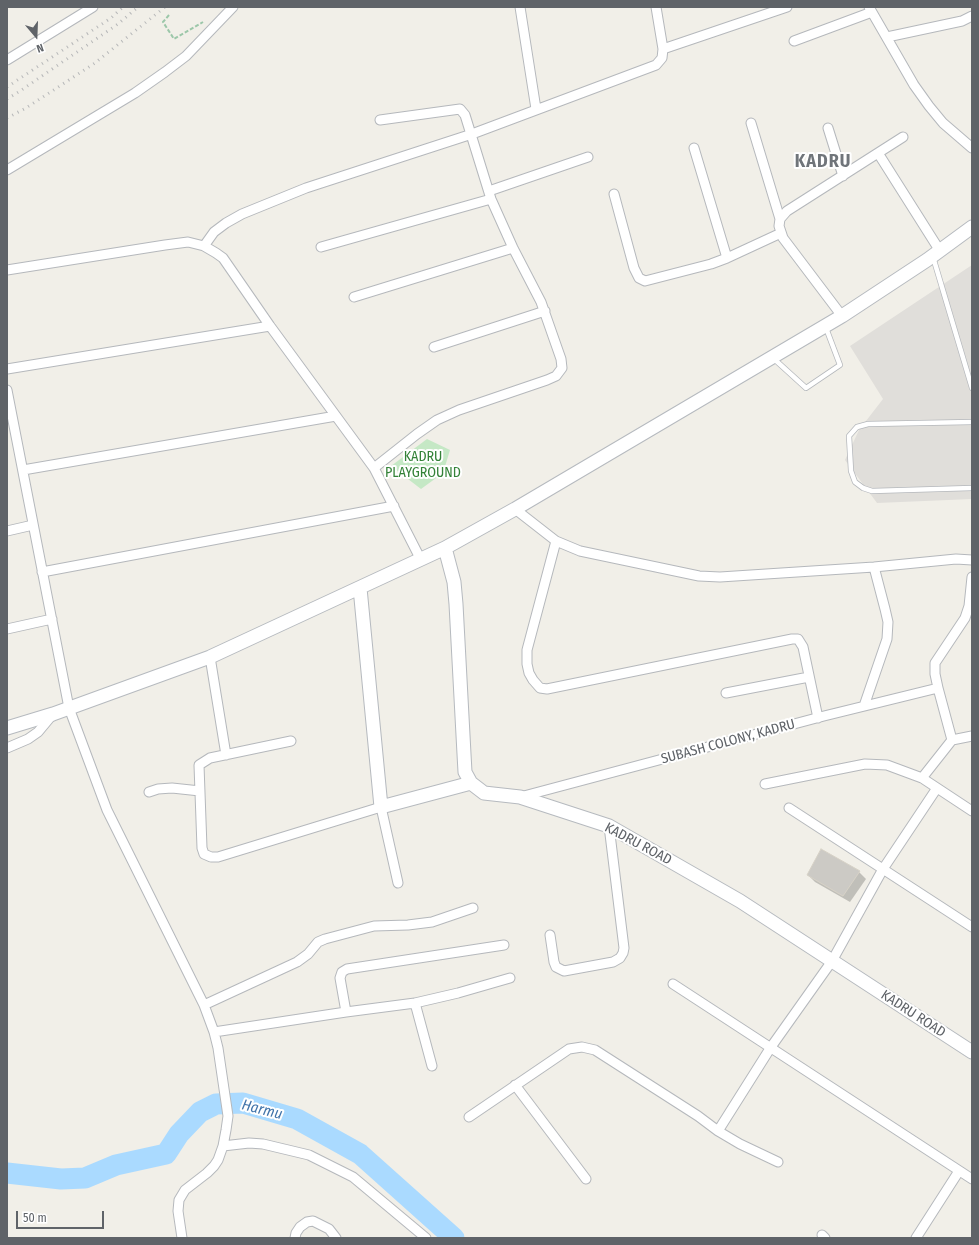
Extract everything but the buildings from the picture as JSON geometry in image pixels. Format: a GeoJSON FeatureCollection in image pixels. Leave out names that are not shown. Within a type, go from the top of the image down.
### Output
{"type":"FeatureCollection","features":[{"type":"Feature","properties":{"kind":"main road"},"geometry":{"type":"LineString","coordinates":[[7,728],[53,714],[210,657],[422,560],[515,509],[842,316],[937,253],[972,227]]}},
{"type":"Feature","properties":{"kind":"main road"},"geometry":{"type":"LineString","coordinates":[[360,588],[380,807],[470,783],[465,772],[454,582],[445,548]]}},
{"type":"Feature","properties":{"kind":"main road","name":"KADRU ROAD"},"geometry":{"type":"LineString","coordinates":[[470,783],[484,793],[520,797],[610,826],[740,900],[972,1052]]}},
{"type":"Feature","properties":{"kind":"street"},"geometry":{"type":"LineString","coordinates":[[7,60],[94,7]]}},
{"type":"Feature","properties":{"kind":"street"},"geometry":{"type":"LineString","coordinates":[[7,170],[135,93],[165,72],[186,56],[233,7]]}},
{"type":"Feature","properties":{"kind":"street"},"geometry":{"type":"LineString","coordinates":[[520,7],[536,109]]}},
{"type":"Feature","properties":{"kind":"street"},"geometry":{"type":"LineString","coordinates":[[204,246],[214,232],[242,214],[328,180],[472,134],[656,65],[662,58],[663,49],[656,7]]}},
{"type":"Feature","properties":{"kind":"street"},"geometry":{"type":"LineString","coordinates":[[663,49],[787,7]]}},
{"type":"Feature","properties":{"kind":"street"},"geometry":{"type":"LineString","coordinates":[[794,41],[870,9],[914,85],[928,106],[943,123],[972,148]]}},
{"type":"Feature","properties":{"kind":"street"},"geometry":{"type":"LineString","coordinates":[[886,37],[962,21],[972,16]]}},
{"type":"Feature","properties":{"kind":"street"},"geometry":{"type":"LineString","coordinates":[[374,468],[437,420],[459,410],[547,380],[556,376],[562,368],[562,359],[545,311],[513,248],[490,195],[465,115],[460,109],[380,120]]}},
{"type":"Feature","properties":{"kind":"street"},"geometry":{"type":"LineString","coordinates":[[751,123],[780,219]]}},
{"type":"Feature","properties":{"kind":"street"},"geometry":{"type":"LineString","coordinates":[[828,128],[843,176]]}},
{"type":"Feature","properties":{"kind":"street"},"geometry":{"type":"LineString","coordinates":[[842,316],[783,238],[778,226],[780,219],[787,211],[903,137]]}},
{"type":"Feature","properties":{"kind":"street"},"geometry":{"type":"LineString","coordinates":[[694,148],[727,258]]}},
{"type":"Feature","properties":{"kind":"street"},"geometry":{"type":"LineString","coordinates":[[878,153],[937,253]]}},
{"type":"Feature","properties":{"kind":"street"},"geometry":{"type":"LineString","coordinates":[[321,247],[490,195],[588,156]]}},
{"type":"Feature","properties":{"kind":"street"},"geometry":{"type":"LineString","coordinates":[[614,194],[634,268],[639,278],[646,281],[727,258],[781,232]]}},
{"type":"Feature","properties":{"kind":"street"},"geometry":{"type":"LineString","coordinates":[[7,270],[188,242],[204,246],[223,258],[270,326],[374,468],[422,560]]}},
{"type":"Feature","properties":{"kind":"street"},"geometry":{"type":"LineString","coordinates":[[354,297],[513,248]]}},
{"type":"Feature","properties":{"kind":"street"},"geometry":{"type":"LineString","coordinates":[[434,347],[545,311]]}},
{"type":"Feature","properties":{"kind":"street"},"geometry":{"type":"LineString","coordinates":[[7,369],[270,326]]}},
{"type":"Feature","properties":{"kind":"street"},"geometry":{"type":"LineString","coordinates":[[8,396],[69,708],[107,810],[204,1006],[214,1032],[228,1116],[223,1146],[218,1160],[207,1173],[185,1190],[179,1200],[178,1211],[182,1238]]}},
{"type":"Feature","properties":{"kind":"street"},"geometry":{"type":"LineString","coordinates":[[23,470],[336,416]]}},
{"type":"Feature","properties":{"kind":"street"},"geometry":{"type":"LineString","coordinates":[[42,572],[394,506]]}},
{"type":"Feature","properties":{"kind":"street"},"geometry":{"type":"LineString","coordinates":[[515,509],[556,541],[580,551],[699,576],[720,577],[874,567],[956,559],[972,560]]}},
{"type":"Feature","properties":{"kind":"street"},"geometry":{"type":"LineString","coordinates":[[7,531],[33,525]]}},
{"type":"Feature","properties":{"kind":"street"},"geometry":{"type":"LineString","coordinates":[[556,541],[527,650],[527,664],[529,672],[540,688],[547,689],[798,639],[803,647],[818,718]]}},
{"type":"Feature","properties":{"kind":"street"},"geometry":{"type":"LineString","coordinates":[[864,706],[887,639],[888,622],[874,567]]}},
{"type":"Feature","properties":{"kind":"street"},"geometry":{"type":"LineString","coordinates":[[952,740],[938,688],[935,674],[935,663],[966,618],[969,606],[972,577]]}},
{"type":"Feature","properties":{"kind":"street"},"geometry":{"type":"LineString","coordinates":[[7,629],[52,619]]}},
{"type":"Feature","properties":{"kind":"street"},"geometry":{"type":"LineString","coordinates":[[210,657],[226,755]]}},
{"type":"Feature","properties":{"kind":"street"},"geometry":{"type":"LineString","coordinates":[[726,693],[809,677]]}},
{"type":"Feature","properties":{"kind":"street","name":"SUBASH COLONY, KADRU"},"geometry":{"type":"LineString","coordinates":[[520,797],[864,706],[938,688]]}},
{"type":"Feature","properties":{"kind":"street"},"geometry":{"type":"LineString","coordinates":[[7,748],[28,739],[38,732],[53,714]]}},
{"type":"Feature","properties":{"kind":"street"},"geometry":{"type":"LineString","coordinates":[[922,778],[952,740],[972,736]]}},
{"type":"Feature","properties":{"kind":"street"},"geometry":{"type":"LineString","coordinates":[[291,741],[210,758],[199,765],[202,848],[204,854],[211,857],[218,857],[380,807],[398,883]]}},
{"type":"Feature","properties":{"kind":"street"},"geometry":{"type":"LineString","coordinates":[[765,784],[865,764],[887,765],[922,778],[972,811]]}},
{"type":"Feature","properties":{"kind":"street"},"geometry":{"type":"LineString","coordinates":[[149,792],[158,789],[172,788],[200,791]]}},
{"type":"Feature","properties":{"kind":"street"},"geometry":{"type":"LineString","coordinates":[[718,1131],[771,1047],[832,961],[883,869],[937,788]]}},
{"type":"Feature","properties":{"kind":"street"},"geometry":{"type":"LineString","coordinates":[[789,808],[972,927]]}},
{"type":"Feature","properties":{"kind":"street"},"geometry":{"type":"LineString","coordinates":[[550,935],[554,962],[556,967],[564,970],[613,962],[620,958],[623,954],[624,948],[610,826]]}},
{"type":"Feature","properties":{"kind":"street"},"geometry":{"type":"LineString","coordinates":[[204,1006],[297,962],[308,954],[318,942],[324,939],[374,926],[408,925],[432,922],[473,908]]}},
{"type":"Feature","properties":{"kind":"street"},"geometry":{"type":"LineString","coordinates":[[346,1012],[340,978],[342,972],[347,969],[504,945]]}},
{"type":"Feature","properties":{"kind":"street"},"geometry":{"type":"LineString","coordinates":[[214,1032],[415,1003],[458,993],[510,978]]}},
{"type":"Feature","properties":{"kind":"street"},"geometry":{"type":"LineString","coordinates":[[673,984],[972,1179]]}},
{"type":"Feature","properties":{"kind":"street"},"geometry":{"type":"LineString","coordinates":[[415,1003],[432,1066]]}},
{"type":"Feature","properties":{"kind":"street"},"geometry":{"type":"LineString","coordinates":[[469,1117],[569,1049],[582,1047],[595,1050],[698,1116],[718,1131],[740,1144],[778,1162]]}},
{"type":"Feature","properties":{"kind":"street"},"geometry":{"type":"LineString","coordinates":[[514,1085],[586,1179]]}},
{"type":"Feature","properties":{"kind":"street"},"geometry":{"type":"LineString","coordinates":[[223,1146],[263,1144],[289,1149],[315,1157],[353,1177],[426,1238]]}},
{"type":"Feature","properties":{"kind":"street"},"geometry":{"type":"LineString","coordinates":[[916,1238],[959,1171]]}},
{"type":"Feature","properties":{"kind":"street"},"geometry":{"type":"LineString","coordinates":[[295,1238],[300,1227],[307,1222],[314,1221],[329,1229],[336,1238]]}},
{"type":"Feature","properties":{"kind":"lane"},"geometry":{"type":"LineString","coordinates":[[937,253],[972,388]]}},
{"type":"Feature","properties":{"kind":"lane"},"geometry":{"type":"LineString","coordinates":[[772,357],[806,388],[840,365],[825,325]]}},
{"type":"Feature","properties":{"kind":"lane"},"geometry":{"type":"LineString","coordinates":[[972,422],[868,424],[857,427],[849,436],[851,471],[855,482],[863,488],[872,491],[972,488]]}},
{"type":"Feature","properties":{"kind":"path"},"geometry":{"type":"LineString","coordinates":[[169,15],[163,22],[174,39],[205,21]]}},
{"type":"Feature","properties":{"kind":"shaded area"},"geometry":{"type":"Polygon","coordinates":[[[972,265],[972,499],[877,503],[845,460],[859,430],[883,399],[850,346],[972,265]]]}},
{"type":"Feature","properties":{"kind":"green space","name":"KADRU PLAYGROUND"},"geometry":{"type":"Polygon","coordinates":[[[427,439],[450,450],[443,473],[421,489],[391,466],[427,439]]]}},
{"type":"Feature","properties":{"kind":"waterway","name":"Harmu"},"geometry":{"type":"LineString","coordinates":[[7,1173],[61,1179],[85,1178],[116,1165],[166,1154],[179,1134],[200,1112],[216,1104],[243,1103],[297,1119],[360,1154],[454,1238]]}},
{"type":"Feature","properties":{"kind":"railway"},"geometry":{"type":"LineString","coordinates":[[7,87],[111,18],[123,7]]}},
{"type":"Feature","properties":{"kind":"railway"},"geometry":{"type":"LineString","coordinates":[[7,99],[118,24],[138,7]]}},
{"type":"Feature","properties":{"kind":"railway"},"geometry":{"type":"LineString","coordinates":[[7,118],[26,108],[95,63],[165,7]]}},
{"type":"Feature","properties":{"kind":"district","name":"KADRU"},"geometry":{"type":"Point","coordinates":[823,162]}}]}
